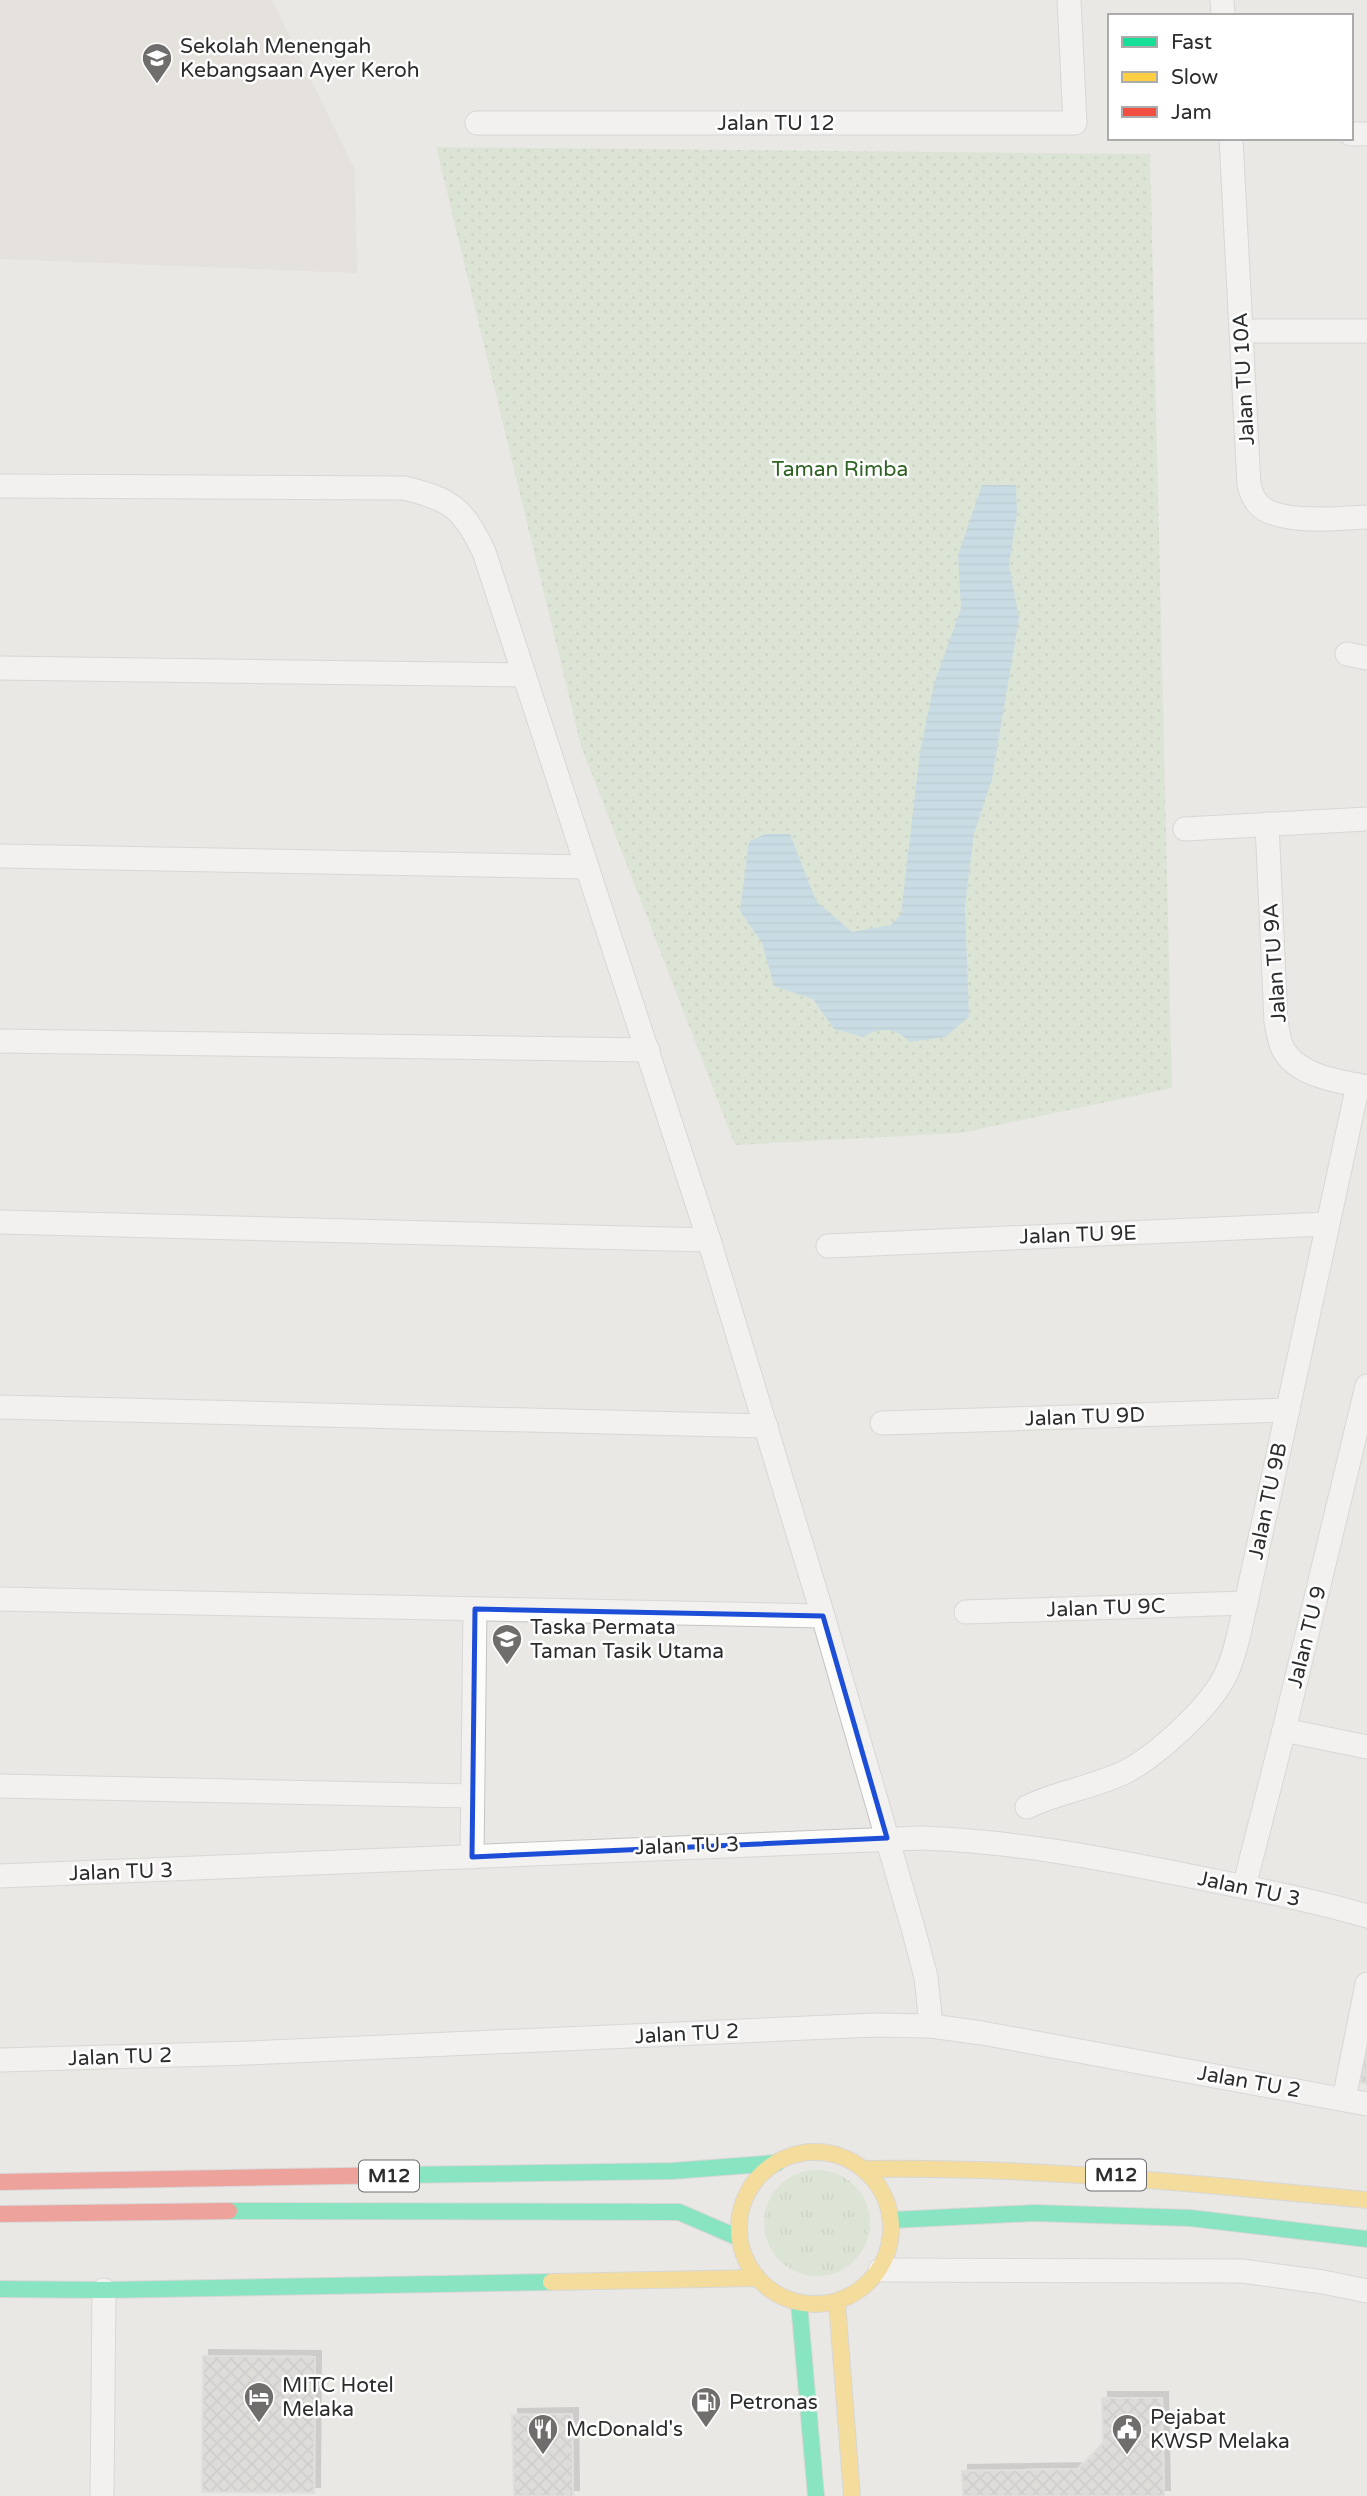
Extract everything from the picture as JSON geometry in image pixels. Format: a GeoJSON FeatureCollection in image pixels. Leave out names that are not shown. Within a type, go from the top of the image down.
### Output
{"type":"FeatureCollection","features":[{"type":"Feature","properties":{"kind":"main road","name":"M12"},"geometry":{"type":"LineString","coordinates":[[0,2214],[208,2211],[679,2212],[739,2238],[740,2216],[747,2194],[759,2176],[777,2163],[798,2154],[821,2152],[844,2158],[863,2169],[877,2184],[887,2201],[892,2220],[1034,2213],[1190,2218],[1367,2239]]}},
{"type":"Feature","properties":{"kind":"main road","name":"M12"},"geometry":{"type":"LineString","coordinates":[[0,2182],[672,2171],[777,2163]]}},
{"type":"Feature","properties":{"kind":"main road","name":"M12"},"geometry":{"type":"LineString","coordinates":[[863,2169],[929,2168],[1118,2176],[1367,2200]]}},
{"type":"Feature","properties":{"kind":"main road"},"geometry":{"type":"LineString","coordinates":[[739,2238],[745,2259],[757,2278],[776,2294],[799,2303],[818,2305],[837,2302],[868,2284],[880,2270],[890,2246],[892,2220]]}},
{"type":"Feature","properties":{"kind":"main road"},"geometry":{"type":"LineString","coordinates":[[0,2289],[104,2290],[757,2278]]}},
{"type":"Feature","properties":{"kind":"main road"},"geometry":{"type":"LineString","coordinates":[[837,2302],[852,2496]]}},
{"type":"Feature","properties":{"kind":"main road"},"geometry":{"type":"LineString","coordinates":[[799,2303],[816,2496]]}},
{"type":"Feature","properties":{"kind":"street","name":"Jalan TU 12"},"geometry":{"type":"LineString","coordinates":[[477,123],[1075,123],[1069,0]]}},
{"type":"Feature","properties":{"kind":"street","name":"Jalan TU 10A"},"geometry":{"type":"LineString","coordinates":[[1231,140],[1249,485],[1253,498],[1260,507],[1291,517],[1367,517]]}},
{"type":"Feature","properties":{"kind":"street"},"geometry":{"type":"LineString","coordinates":[[1242,331],[1367,331]]}},
{"type":"Feature","properties":{"kind":"street"},"geometry":{"type":"LineString","coordinates":[[0,486],[404,488],[432,494],[455,507],[471,527],[484,552],[709,1240],[887,1838],[926,1977],[931,2026]]}},
{"type":"Feature","properties":{"kind":"street"},"geometry":{"type":"LineString","coordinates":[[0,668],[524,675]]}},
{"type":"Feature","properties":{"kind":"street"},"geometry":{"type":"LineString","coordinates":[[1185,829],[1367,819]]}},
{"type":"Feature","properties":{"kind":"street","name":"Jalan TU 9A"},"geometry":{"type":"LineString","coordinates":[[1266,824],[1276,1022],[1283,1049],[1298,1065],[1321,1076],[1363,1086]]}},
{"type":"Feature","properties":{"kind":"street"},"geometry":{"type":"LineString","coordinates":[[0,856],[586,867]]}},
{"type":"Feature","properties":{"kind":"street"},"geometry":{"type":"LineString","coordinates":[[0,1041],[648,1050]]}},
{"type":"Feature","properties":{"kind":"street","name":"Jalan TU 9B"},"geometry":{"type":"LineString","coordinates":[[1027,1807],[1047,1797],[1093,1785],[1129,1769],[1166,1742],[1209,1702],[1226,1676],[1246,1603],[1327,1224],[1363,1086]]}},
{"type":"Feature","properties":{"kind":"street"},"geometry":{"type":"LineString","coordinates":[[0,1222],[709,1240]]}},
{"type":"Feature","properties":{"kind":"street","name":"Jalan TU 9E"},"geometry":{"type":"LineString","coordinates":[[828,1246],[1327,1224]]}},
{"type":"Feature","properties":{"kind":"street","name":"Jalan TU 9"},"geometry":{"type":"LineString","coordinates":[[1244,1887],[1367,1386]]}},
{"type":"Feature","properties":{"kind":"street"},"geometry":{"type":"LineString","coordinates":[[0,1407],[766,1426]]}},
{"type":"Feature","properties":{"kind":"street","name":"Jalan TU 9D"},"geometry":{"type":"LineString","coordinates":[[882,1423],[1288,1410]]}},
{"type":"Feature","properties":{"kind":"street"},"geometry":{"type":"LineString","coordinates":[[0,1599],[823,1616]]}},
{"type":"Feature","properties":{"kind":"street","name":"Jalan TU 9C"},"geometry":{"type":"LineString","coordinates":[[966,1612],[1246,1603]]}},
{"type":"Feature","properties":{"kind":"street"},"geometry":{"type":"LineString","coordinates":[[472,1857],[475,1609]]}},
{"type":"Feature","properties":{"kind":"street"},"geometry":{"type":"LineString","coordinates":[[1284,1730],[1367,1747]]}},
{"type":"Feature","properties":{"kind":"street"},"geometry":{"type":"LineString","coordinates":[[0,1786],[472,1796]]}},
{"type":"Feature","properties":{"kind":"street","name":"Jalan TU 3"},"geometry":{"type":"LineString","coordinates":[[0,1876],[887,1838],[965,1839],[1110,1860],[1244,1887],[1367,1916]]}},
{"type":"Feature","properties":{"kind":"street"},"geometry":{"type":"LineString","coordinates":[[1344,2099],[1367,1984]]}},
{"type":"Feature","properties":{"kind":"street","name":"Jalan TU 2"},"geometry":{"type":"LineString","coordinates":[[0,2060],[277,2052],[875,2025],[931,2026],[1367,2104]]}},
{"type":"Feature","properties":{"kind":"street"},"geometry":{"type":"LineString","coordinates":[[880,2270],[1242,2272],[1323,2282],[1367,2291]]}},
{"type":"Feature","properties":{"kind":"street"},"geometry":{"type":"LineString","coordinates":[[102,2496],[104,2290]]}},
{"type":"Feature","properties":{"kind":"highlighted area"},"geometry":{"type":"Polygon","coordinates":[[[475,1609],[823,1616],[887,1838],[472,1857],[475,1609]]]}},
{"type":"Feature","properties":{"kind":"shaded area","name":"Sekolah Menengah Kebangsaan Ayer Keroh"},"geometry":{"type":"Polygon","coordinates":[[[0,0],[272,0],[355,170],[357,273],[0,259],[0,0]]]}},
{"type":"Feature","properties":{"kind":"green space","name":"Taman Rimba"},"geometry":{"type":"Polygon","coordinates":[[[436,147],[1150,154],[1172,1088],[961,1133],[735,1145],[581,746],[436,147]]]}},
{"type":"Feature","properties":{"kind":"green space"},"geometry":{"type":"Polygon","coordinates":[[[817,2170],[837,2174],[855,2185],[866,2203],[870,2223],[866,2243],[855,2261],[837,2272],[817,2276],[797,2272],[779,2261],[768,2243],[764,2223],[768,2203],[779,2185],[797,2174],[817,2170]]]}},
{"type":"Feature","properties":{"kind":"water"},"geometry":{"type":"Polygon","coordinates":[[[982,485],[1016,485],[1017,513],[1009,565],[1019,618],[992,779],[974,834],[965,905],[969,1017],[945,1037],[910,1042],[893,1031],[882,1030],[863,1037],[834,1029],[813,999],[774,986],[762,943],[740,911],[749,841],[766,834],[790,834],[816,901],[852,932],[891,925],[901,914],[920,752],[934,684],[961,608],[958,555],[982,485]]]}},
{"type":"Feature","properties":{"kind":"building"},"geometry":{"type":"Polygon","coordinates":[[[1367,2047],[1367,2084],[1360,2082],[1367,2047]]]}},
{"type":"Feature","properties":{"kind":"building","name":"MITC Hotel Melaka"},"geometry":{"type":"Polygon","coordinates":[[[203,2356],[315,2357],[314,2493],[202,2492],[203,2356]]]}},
{"type":"Feature","properties":{"kind":"building","name":"Pejabat KWSP Melaka"},"geometry":{"type":"Polygon","coordinates":[[[1102,2398],[1162,2398],[1164,2496],[963,2496],[962,2471],[1078,2469],[1103,2443],[1102,2398]]]}},
{"type":"Feature","properties":{"kind":"building","name":"McDonald's"},"geometry":{"type":"Polygon","coordinates":[[[572,2414],[573,2496],[514,2496],[512,2415],[572,2414]]]}},
{"type":"Feature","properties":{"kind":"traffic: fast"},"geometry":{"type":"LineString","coordinates":[[400,2175],[672,2171],[777,2163]]}},
{"type":"Feature","properties":{"kind":"traffic: fast"},"geometry":{"type":"LineString","coordinates":[[229,2211],[679,2212],[739,2238]]}},
{"type":"Feature","properties":{"kind":"traffic: fast"},"geometry":{"type":"LineString","coordinates":[[892,2220],[1035,2213],[1190,2218],[1367,2239]]}},
{"type":"Feature","properties":{"kind":"traffic: fast"},"geometry":{"type":"LineString","coordinates":[[0,2289],[104,2290],[551,2282]]}},
{"type":"Feature","properties":{"kind":"traffic: fast"},"geometry":{"type":"LineString","coordinates":[[799,2303],[816,2496]]}},
{"type":"Feature","properties":{"kind":"traffic: slow"},"geometry":{"type":"LineString","coordinates":[[815,2152],[844,2158],[869,2174],[885,2199],[891,2228],[885,2257],[869,2282],[844,2298],[815,2304],[786,2298],[761,2282],[745,2257],[739,2228],[745,2199],[761,2174],[786,2158],[815,2152]]}},
{"type":"Feature","properties":{"kind":"traffic: slow"},"geometry":{"type":"LineString","coordinates":[[863,2169],[1052,2173],[1367,2200]]}},
{"type":"Feature","properties":{"kind":"traffic: slow"},"geometry":{"type":"LineString","coordinates":[[551,2282],[757,2278]]}},
{"type":"Feature","properties":{"kind":"traffic: slow"},"geometry":{"type":"LineString","coordinates":[[837,2302],[852,2496]]}},
{"type":"Feature","properties":{"kind":"traffic: jam"},"geometry":{"type":"LineString","coordinates":[[0,2182],[400,2175]]}},
{"type":"Feature","properties":{"kind":"traffic: jam"},"geometry":{"type":"LineString","coordinates":[[0,2214],[229,2211]]}},
{"type":"Feature","properties":{"kind":"place","name":"Sekolah Menengah Kebangsaan Ayer Keroh"},"geometry":{"type":"Point","coordinates":[157,85]}},
{"type":"Feature","properties":{"kind":"place","name":"Taska Permata Taman Tasik Utama"},"geometry":{"type":"Point","coordinates":[507,1666]}},
{"type":"Feature","properties":{"kind":"place","name":"MITC Hotel Melaka"},"geometry":{"type":"Point","coordinates":[259,2424]}},
{"type":"Feature","properties":{"kind":"place","name":"Petronas"},"geometry":{"type":"Point","coordinates":[706,2429]}},
{"type":"Feature","properties":{"kind":"place","name":"McDonald's"},"geometry":{"type":"Point","coordinates":[543,2456]}},
{"type":"Feature","properties":{"kind":"place","name":"Pejabat KWSP Melaka"},"geometry":{"type":"Point","coordinates":[1127,2456]}}]}
